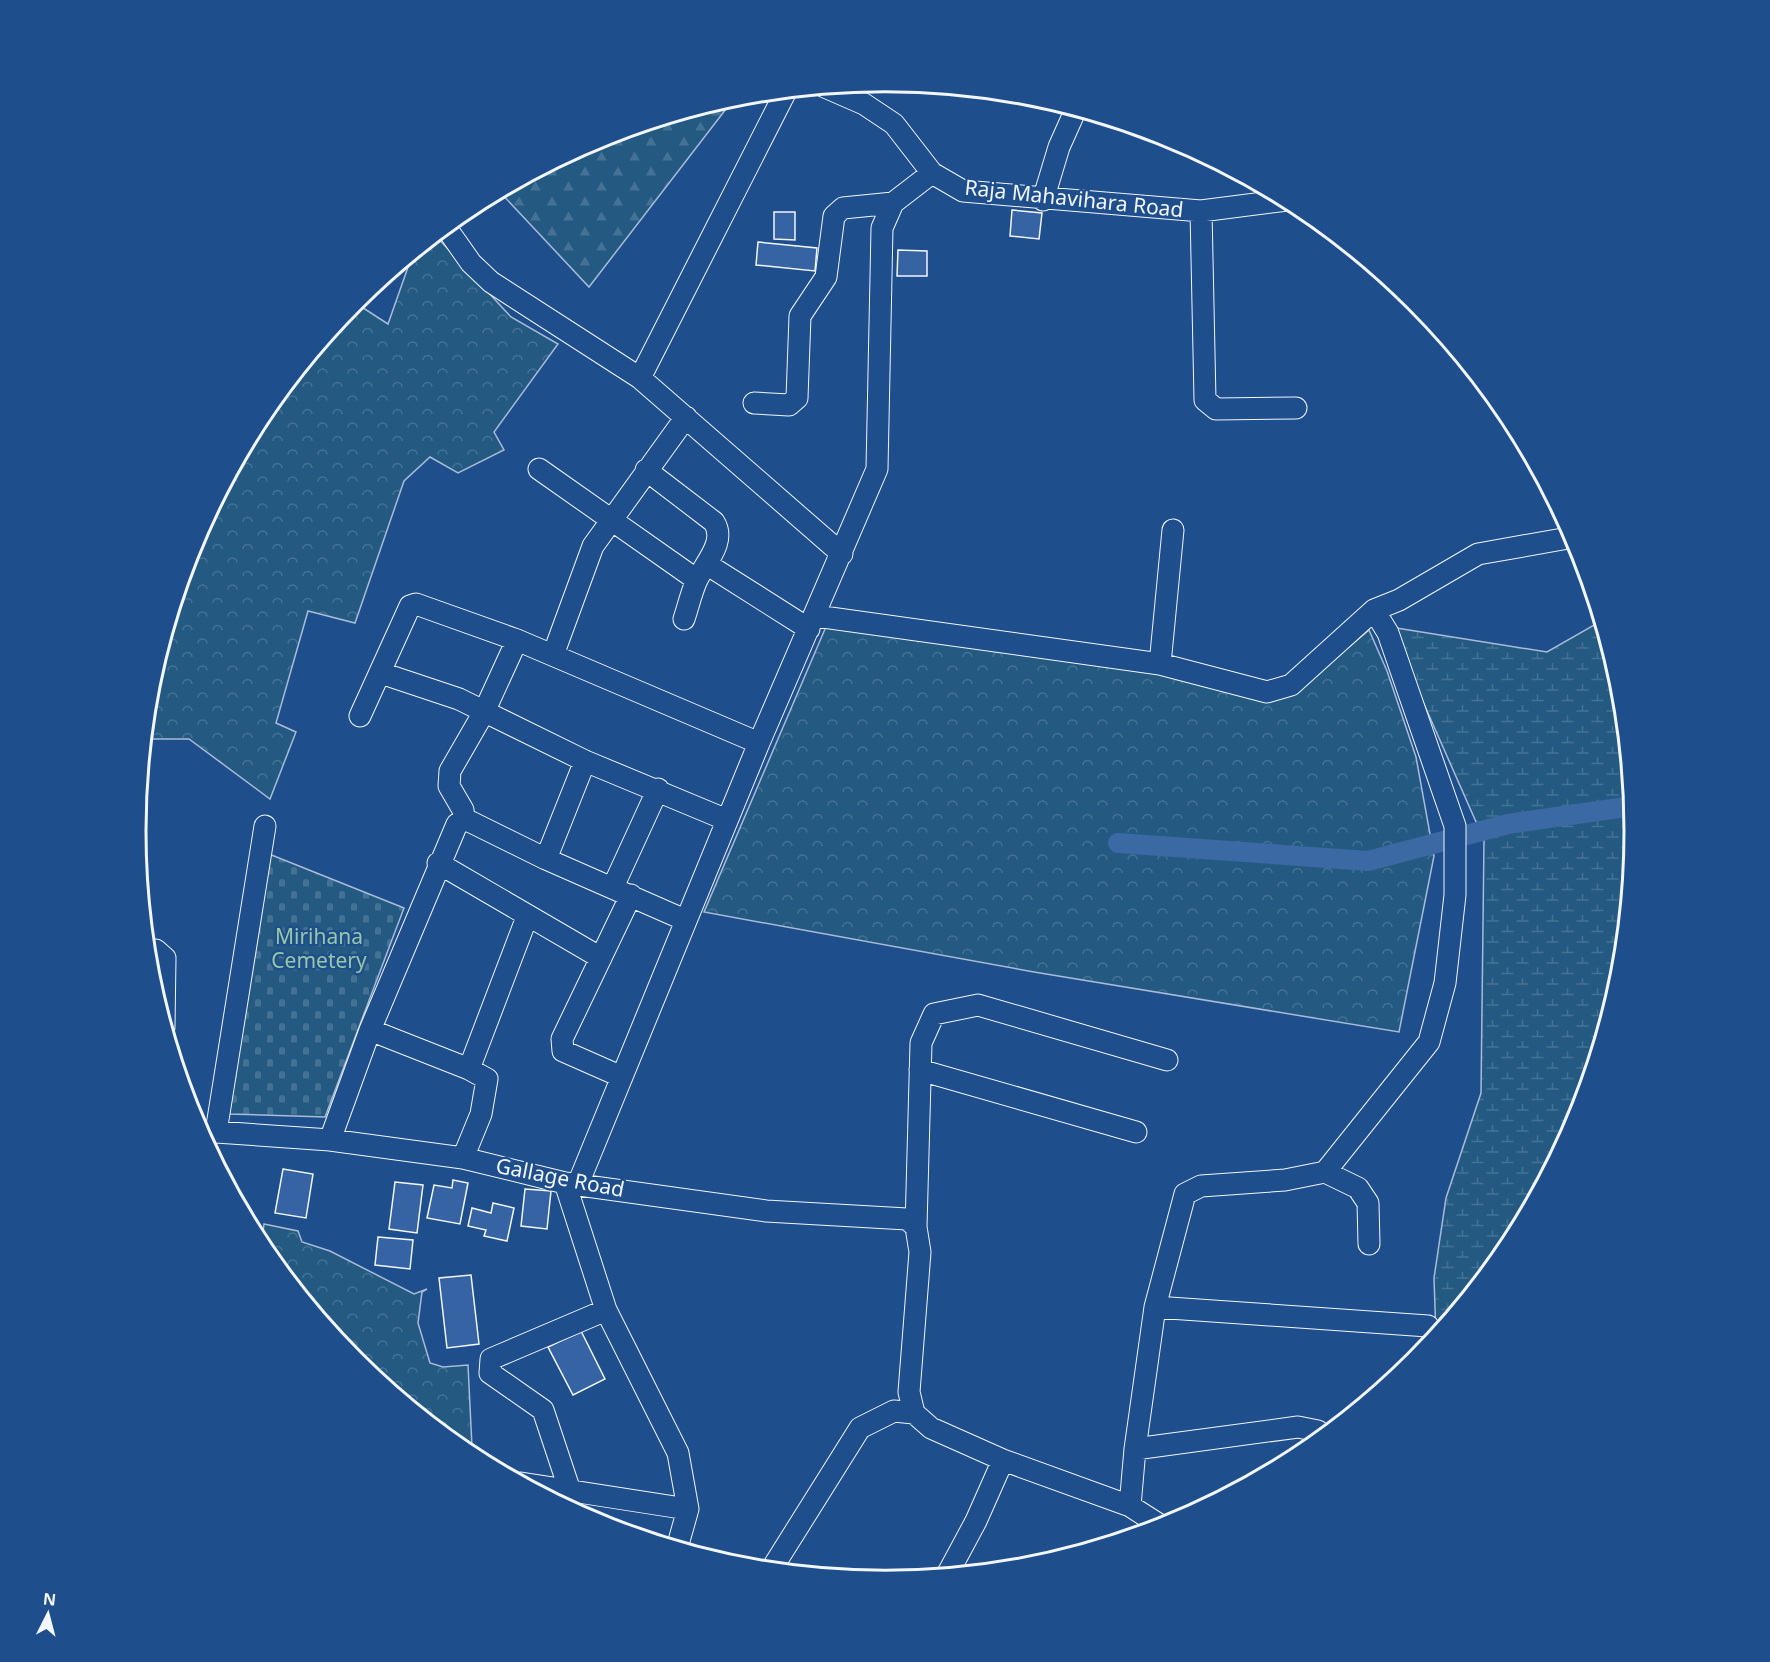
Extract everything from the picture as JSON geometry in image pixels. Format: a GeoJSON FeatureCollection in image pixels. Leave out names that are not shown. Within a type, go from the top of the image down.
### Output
{"type":"FeatureCollection","features":[{"type":"Feature","properties":{"kind":"street","name":"Raja Mahavihara Road"},"geometry":{"type":"LineString","coordinates":[[839,93],[864,104],[894,124],[932,173],[963,191],[1043,200],[1201,212],[1273,202]]}},
{"type":"Feature","properties":{"kind":"street"},"geometry":{"type":"LineString","coordinates":[[640,378],[782,99]]}},
{"type":"Feature","properties":{"kind":"street"},"geometry":{"type":"LineString","coordinates":[[1043,200],[1059,147],[1073,116]]}},
{"type":"Feature","properties":{"kind":"street"},"geometry":{"type":"LineString","coordinates":[[679,1541],[688,1509],[678,1453],[606,1310],[571,1183],[622,1077],[759,743],[878,469],[882,228],[893,203],[932,173]]}},
{"type":"Feature","properties":{"kind":"street"},"geometry":{"type":"LineString","coordinates":[[754,403],[789,405],[797,398],[800,316],[826,277],[834,216],[843,208],[893,203]]}},
{"type":"Feature","properties":{"kind":"street"},"geometry":{"type":"LineString","coordinates":[[1201,212],[1205,400],[1216,409],[1296,408]]}},
{"type":"Feature","properties":{"kind":"street"},"geometry":{"type":"LineString","coordinates":[[450,233],[471,263],[491,282],[640,378],[842,554]]}},
{"type":"Feature","properties":{"kind":"street"},"geometry":{"type":"LineString","coordinates":[[553,655],[592,546],[686,417]]}},
{"type":"Feature","properties":{"kind":"street"},"geometry":{"type":"LineString","coordinates":[[539,469],[610,519],[702,573],[812,622],[1160,664],[1267,692],[1291,686],[1374,610],[1399,600],[1478,554],[1564,539]]}},
{"type":"Feature","properties":{"kind":"street"},"geometry":{"type":"LineString","coordinates":[[646,470],[714,522],[718,529],[684,619]]}},
{"type":"Feature","properties":{"kind":"street"},"geometry":{"type":"LineString","coordinates":[[1160,664],[1173,530]]}},
{"type":"Feature","properties":{"kind":"street"},"geometry":{"type":"LineString","coordinates":[[360,716],[411,606],[416,604],[517,640],[759,743]]}},
{"type":"Feature","properties":{"kind":"street"},"geometry":{"type":"LineString","coordinates":[[1325,1172],[1429,1042],[1445,983],[1455,895],[1455,826],[1388,633],[1374,610]]}},
{"type":"Feature","properties":{"kind":"street"},"geometry":{"type":"LineString","coordinates":[[464,820],[463,810],[449,786],[450,771],[484,712],[517,640]]}},
{"type":"Feature","properties":{"kind":"street"},"geometry":{"type":"LineString","coordinates":[[381,673],[459,699],[585,761],[658,789],[727,820]]}},
{"type":"Feature","properties":{"kind":"street"},"geometry":{"type":"LineString","coordinates":[[546,859],[585,761]]}},
{"type":"Feature","properties":{"kind":"street"},"geometry":{"type":"LineString","coordinates":[[622,1077],[563,1051],[562,1038],[601,958],[658,789]]}},
{"type":"Feature","properties":{"kind":"street"},"geometry":{"type":"LineString","coordinates":[[464,820],[546,859],[686,920]]}},
{"type":"Feature","properties":{"kind":"street"},"geometry":{"type":"LineString","coordinates":[[330,1140],[370,1030],[438,863],[457,824],[464,820]]}},
{"type":"Feature","properties":{"kind":"street"},"geometry":{"type":"LineString","coordinates":[[209,1129],[265,826]]}},
{"type":"Feature","properties":{"kind":"street"},"geometry":{"type":"LineString","coordinates":[[438,863],[527,917],[601,958]]}},
{"type":"Feature","properties":{"kind":"street"},"geometry":{"type":"LineString","coordinates":[[469,1069],[527,917]]}},
{"type":"Feature","properties":{"kind":"street"},"geometry":{"type":"LineString","coordinates":[[156,950],[165,958],[164,994]]}},
{"type":"Feature","properties":{"kind":"street"},"geometry":{"type":"LineString","coordinates":[[1152,1520],[1131,1506],[1003,1460],[932,1428],[914,1413],[909,1392],[920,1252],[916,1227],[921,1043],[934,1014],[978,1005],[1167,1060]]}},
{"type":"Feature","properties":{"kind":"street"},"geometry":{"type":"LineString","coordinates":[[370,1030],[469,1069],[487,1079],[481,1114],[463,1158]]}},
{"type":"Feature","properties":{"kind":"street"},"geometry":{"type":"LineString","coordinates":[[920,1070],[1136,1132]]}},
{"type":"Feature","properties":{"kind":"street","name":"Gallage Road"},"geometry":{"type":"LineString","coordinates":[[211,1133],[330,1140],[463,1158],[571,1183],[766,1211],[907,1220],[916,1227]]}},
{"type":"Feature","properties":{"kind":"street"},"geometry":{"type":"LineString","coordinates":[[1131,1506],[1134,1449],[1155,1307],[1185,1194],[1201,1186],[1285,1180],[1325,1172],[1358,1188],[1368,1203],[1369,1244]]}},
{"type":"Feature","properties":{"kind":"street"},"geometry":{"type":"LineString","coordinates":[[1155,1307],[1428,1326]]}},
{"type":"Feature","properties":{"kind":"street"},"geometry":{"type":"LineString","coordinates":[[570,1491],[543,1410],[490,1373],[491,1359],[497,1354],[606,1310]]}},
{"type":"Feature","properties":{"kind":"street"},"geometry":{"type":"LineString","coordinates":[[776,1562],[860,1428],[894,1412],[914,1413]]}},
{"type":"Feature","properties":{"kind":"street"},"geometry":{"type":"LineString","coordinates":[[1134,1449],[1298,1427],[1317,1431]]}},
{"type":"Feature","properties":{"kind":"street"},"geometry":{"type":"LineString","coordinates":[[951,1567],[976,1521],[1003,1460]]}},
{"type":"Feature","properties":{"kind":"street"},"geometry":{"type":"LineString","coordinates":[[545,1487],[688,1509]]}},
{"type":"Feature","properties":{"kind":"green space"},"geometry":{"type":"Polygon","coordinates":[[[726,110],[589,287],[505,197],[558,168],[602,148],[647,131],[726,110]]]}},
{"type":"Feature","properties":{"kind":"green space"},"geometry":{"type":"Polygon","coordinates":[[[440,240],[511,317],[558,344],[494,432],[504,450],[458,473],[430,457],[404,481],[355,623],[308,611],[276,723],[296,732],[270,799],[189,739],[151,739],[171,640],[202,548],[222,504],[270,420],[329,343],[363,308],[388,324],[409,266],[440,240]]]}},
{"type":"Feature","properties":{"kind":"green space"},"geometry":{"type":"Polygon","coordinates":[[[831,615],[1295,692],[1369,630],[1387,671],[1416,757],[1434,856],[1399,1032],[1034,972],[704,912],[831,615]]]}},
{"type":"Feature","properties":{"kind":"green space"},"geometry":{"type":"Polygon","coordinates":[[[1594,625],[1610,687],[1623,783],[1623,879],[1618,928],[1599,1022],[1585,1069],[1548,1158],[1500,1242],[1472,1281],[1436,1325],[1434,1278],[1446,1198],[1481,1093],[1484,840],[1390,627],[1547,652],[1594,625]]]}},
{"type":"Feature","properties":{"kind":"green space","name":"Mirihana Cemetery"},"geometry":{"type":"Polygon","coordinates":[[[269,854],[404,908],[325,1117],[229,1114],[269,854]]]}},
{"type":"Feature","properties":{"kind":"green space"},"geometry":{"type":"Polygon","coordinates":[[[264,1224],[298,1231],[302,1242],[330,1251],[414,1294],[427,1289],[422,1292],[418,1323],[430,1363],[443,1367],[468,1365],[472,1444],[397,1387],[362,1354],[298,1281],[263,1231],[264,1224]]]}},
{"type":"Feature","properties":{"kind":"building"},"geometry":{"type":"Polygon","coordinates":[[[1012,210],[1042,213],[1039,239],[1010,236],[1012,210]]]}},
{"type":"Feature","properties":{"kind":"building"},"geometry":{"type":"Polygon","coordinates":[[[774,212],[795,212],[795,240],[774,239],[774,212]]]}},
{"type":"Feature","properties":{"kind":"building"},"geometry":{"type":"Polygon","coordinates":[[[758,242],[817,248],[815,271],[756,265],[758,242]]]}},
{"type":"Feature","properties":{"kind":"building"},"geometry":{"type":"Polygon","coordinates":[[[898,250],[927,251],[927,276],[897,276],[898,250]]]}},
{"type":"Feature","properties":{"kind":"building"},"geometry":{"type":"Polygon","coordinates":[[[283,1169],[313,1174],[306,1218],[275,1213],[283,1169]]]}},
{"type":"Feature","properties":{"kind":"building"},"geometry":{"type":"Polygon","coordinates":[[[453,1180],[468,1183],[460,1224],[427,1218],[434,1185],[452,1188],[453,1180]]]}},
{"type":"Feature","properties":{"kind":"building"},"geometry":{"type":"Polygon","coordinates":[[[395,1182],[423,1185],[417,1233],[389,1229],[395,1182]]]}},
{"type":"Feature","properties":{"kind":"building"},"geometry":{"type":"Polygon","coordinates":[[[525,1189],[551,1191],[547,1229],[521,1226],[525,1189]]]}},
{"type":"Feature","properties":{"kind":"building"},"geometry":{"type":"Polygon","coordinates":[[[493,1203],[514,1208],[507,1241],[484,1236],[486,1230],[468,1226],[472,1208],[491,1213],[493,1203]]]}},
{"type":"Feature","properties":{"kind":"building"},"geometry":{"type":"Polygon","coordinates":[[[378,1237],[413,1240],[410,1269],[375,1265],[378,1237]]]}},
{"type":"Feature","properties":{"kind":"building"},"geometry":{"type":"Polygon","coordinates":[[[471,1275],[479,1344],[447,1348],[439,1278],[471,1275]]]}},
{"type":"Feature","properties":{"kind":"building"},"geometry":{"type":"Polygon","coordinates":[[[581,1331],[605,1379],[573,1395],[548,1347],[581,1331]]]}},
{"type":"Feature","properties":{"kind":"waterway"},"geometry":{"type":"LineString","coordinates":[[1118,843],[1368,861],[1508,824],[1624,807]]}}]}
